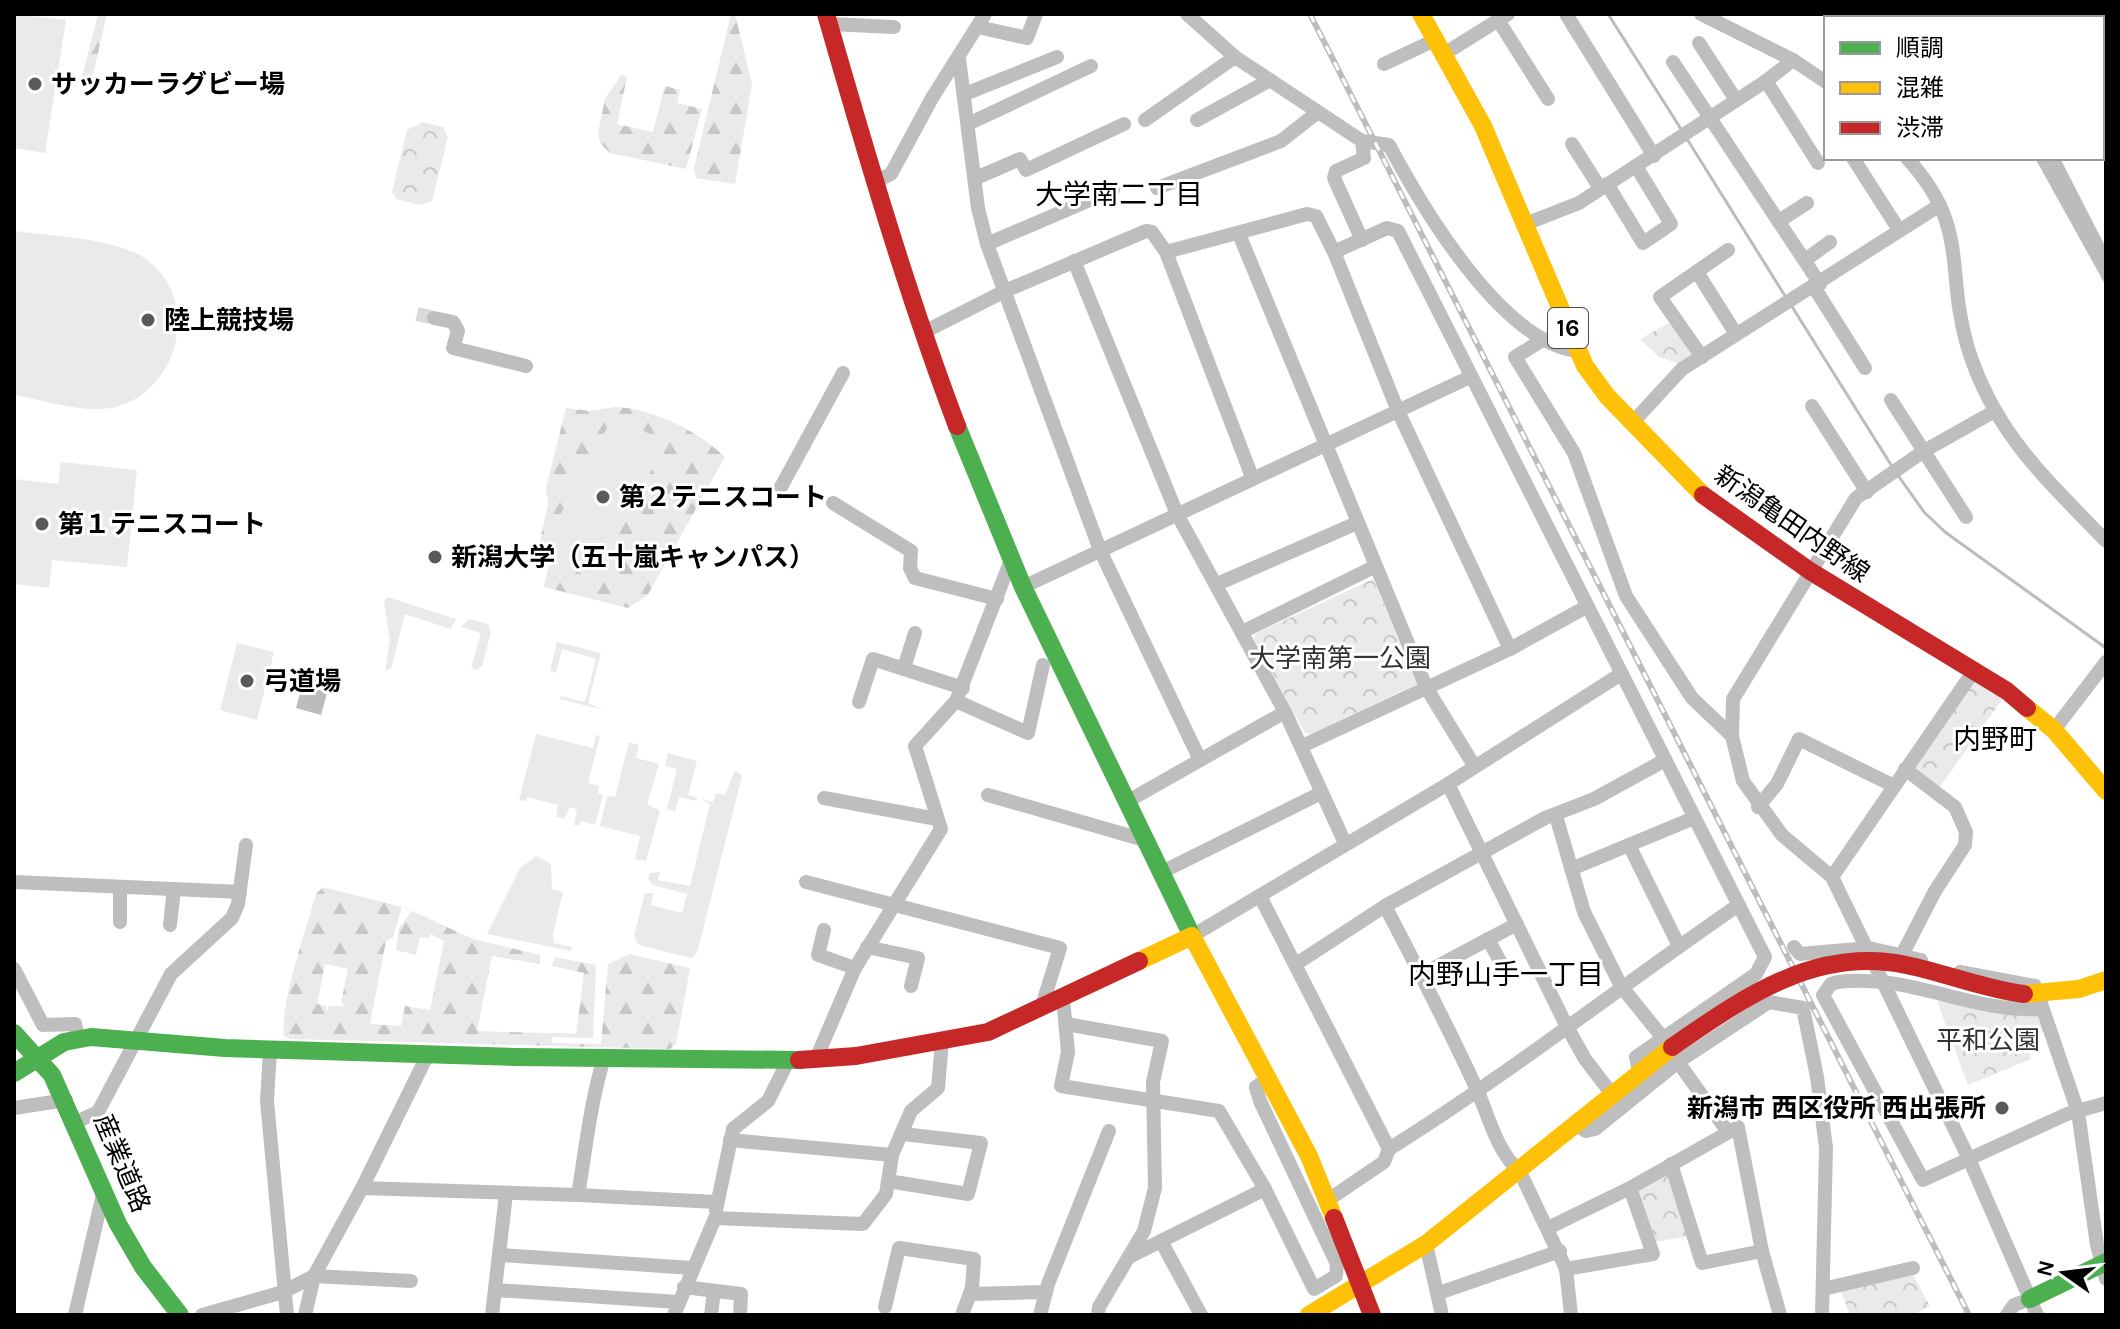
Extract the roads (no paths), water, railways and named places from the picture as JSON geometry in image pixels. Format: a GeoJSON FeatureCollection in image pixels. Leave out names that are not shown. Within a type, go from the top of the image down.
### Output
{"type":"FeatureCollection","features":[{"type":"Feature","properties":{"kind":"street"},"geometry":{"type":"LineString","coordinates":[[874,182],[891,174],[932,98],[982,20],[1027,38],[1036,14]]}},
{"type":"Feature","properties":{"kind":"street"},"geometry":{"type":"LineString","coordinates":[[1187,14],[1235,57],[1362,141],[1389,145],[1417,198],[1480,283],[1517,321],[1560,349],[1578,351]]}},
{"type":"Feature","properties":{"kind":"street","name":"新潟亀田内野線"},"geometry":{"type":"LineString","coordinates":[[1421,14],[1483,126],[1578,351],[1607,396],[1700,493],[1810,571],[1898,627],[1975,669],[2036,713],[2106,791]]}},
{"type":"Feature","properties":{"kind":"street"},"geometry":{"type":"LineString","coordinates":[[1566,14],[1654,156]]}},
{"type":"Feature","properties":{"kind":"street"},"geometry":{"type":"LineString","coordinates":[[1701,14],[1793,60],[1824,81]]}},
{"type":"Feature","properties":{"kind":"street"},"geometry":{"type":"LineString","coordinates":[[1384,64],[1440,47],[1503,17],[1548,99]]}},
{"type":"Feature","properties":{"kind":"street"},"geometry":{"type":"LineString","coordinates":[[894,27],[828,19],[874,182],[922,333],[1023,587],[1164,871],[1192,936],[1328,1200],[1372,1315]]}},
{"type":"Feature","properties":{"kind":"street"},"geometry":{"type":"LineString","coordinates":[[1699,43],[1736,100]]}},
{"type":"Feature","properties":{"kind":"street"},"geometry":{"type":"LineString","coordinates":[[965,94],[1057,57]]}},
{"type":"Feature","properties":{"kind":"street"},"geometry":{"type":"LineString","coordinates":[[1145,120],[1235,57]]}},
{"type":"Feature","properties":{"kind":"street"},"geometry":{"type":"LineString","coordinates":[[959,59],[978,208],[987,244],[1100,550],[1200,760]]}},
{"type":"Feature","properties":{"kind":"street"},"geometry":{"type":"LineString","coordinates":[[1525,224],[1579,203],[1654,156],[1793,60]]}},
{"type":"Feature","properties":{"kind":"street"},"geometry":{"type":"LineString","coordinates":[[1673,62],[1805,260],[1865,368]]}},
{"type":"Feature","properties":{"kind":"street"},"geometry":{"type":"LineString","coordinates":[[968,124],[1091,66]]}},
{"type":"Feature","properties":{"kind":"street"},"geometry":{"type":"LineString","coordinates":[[1197,120],[1270,80]]}},
{"type":"Feature","properties":{"kind":"street"},"geometry":{"type":"LineString","coordinates":[[1766,81],[1818,163]]}},
{"type":"Feature","properties":{"kind":"street"},"geometry":{"type":"LineString","coordinates":[[1157,188],[1281,141],[1318,112]]}},
{"type":"Feature","properties":{"kind":"street"},"geometry":{"type":"LineString","coordinates":[[976,178],[1020,159],[1026,170],[1124,124]]}},
{"type":"Feature","properties":{"kind":"street"},"geometry":{"type":"LineString","coordinates":[[1362,141],[1364,158],[1336,171],[1334,178],[1362,240]]}},
{"type":"Feature","properties":{"kind":"street"},"geometry":{"type":"LineString","coordinates":[[1572,144],[1643,243],[1671,224],[1636,166]]}},
{"type":"Feature","properties":{"kind":"street"},"geometry":{"type":"LineString","coordinates":[[1854,160],[1899,230]]}},
{"type":"Feature","properties":{"kind":"street"},"geometry":{"type":"LineString","coordinates":[[1909,160],[1924,177],[1950,228],[1967,343],[1995,411],[2051,488],[2106,541]]}},
{"type":"Feature","properties":{"kind":"street"},"geometry":{"type":"LineString","coordinates":[[987,244],[1113,190]]}},
{"type":"Feature","properties":{"kind":"street"},"geometry":{"type":"LineString","coordinates":[[1779,221],[1807,203]]}},
{"type":"Feature","properties":{"kind":"street"},"geometry":{"type":"LineString","coordinates":[[1633,422],[1682,369],[1940,205]]}},
{"type":"Feature","properties":{"kind":"street"},"geometry":{"type":"LineString","coordinates":[[1166,252],[1312,214],[1334,252],[1398,411],[1510,649]]}},
{"type":"Feature","properties":{"kind":"street"},"geometry":{"type":"LineString","coordinates":[[1334,252],[1387,228],[1398,231],[1765,957],[1762,968],[1671,1049],[1595,1129],[1586,1131],[1576,1125]]}},
{"type":"Feature","properties":{"kind":"street"},"geometry":{"type":"LineString","coordinates":[[922,333],[1005,291],[1146,231],[1157,237],[1166,252],[1252,477]]}},
{"type":"Feature","properties":{"kind":"street"},"geometry":{"type":"LineString","coordinates":[[1239,234],[1426,687],[1473,764]]}},
{"type":"Feature","properties":{"kind":"street"},"geometry":{"type":"LineString","coordinates":[[1805,260],[1830,242]]}},
{"type":"Feature","properties":{"kind":"street"},"geometry":{"type":"LineString","coordinates":[[1702,357],[1660,297],[1728,250]]}},
{"type":"Feature","properties":{"kind":"street"},"geometry":{"type":"LineString","coordinates":[[1074,261],[1177,514],[1285,712],[1345,843]]}},
{"type":"Feature","properties":{"kind":"street"},"geometry":{"type":"LineString","coordinates":[[1697,272],[1736,334]]}},
{"type":"Feature","properties":{"kind":"street"},"geometry":{"type":"LineString","coordinates":[[434,318],[453,322],[458,331],[453,348],[526,366]]}},
{"type":"Feature","properties":{"kind":"street"},"geometry":{"type":"LineString","coordinates":[[1544,339],[1515,357],[1574,453],[1626,596],[1692,698],[1732,736]]}},
{"type":"Feature","properties":{"kind":"street"},"geometry":{"type":"LineString","coordinates":[[781,487],[843,373]]}},
{"type":"Feature","properties":{"kind":"street"},"geometry":{"type":"LineString","coordinates":[[1023,587],[1470,377]]}},
{"type":"Feature","properties":{"kind":"street"},"geometry":{"type":"LineString","coordinates":[[1891,400],[1966,517]]}},
{"type":"Feature","properties":{"kind":"street"},"geometry":{"type":"LineString","coordinates":[[1812,406],[1867,492]]}},
{"type":"Feature","properties":{"kind":"street"},"geometry":{"type":"LineString","coordinates":[[1995,411],[1924,451],[1856,498],[1733,699],[1732,736],[1743,781],[1758,807],[1782,835],[1832,877],[1969,1159],[2033,1307]]}},
{"type":"Feature","properties":{"kind":"street"},"geometry":{"type":"LineString","coordinates":[[833,503],[911,551],[910,568],[915,578],[997,599]]}},
{"type":"Feature","properties":{"kind":"street"},"geometry":{"type":"LineString","coordinates":[[1217,584],[1357,523]]}},
{"type":"Feature","properties":{"kind":"street"},"geometry":{"type":"LineString","coordinates":[[816,1059],[855,968],[941,829],[915,746],[960,694],[1011,560]]}},
{"type":"Feature","properties":{"kind":"street"},"geometry":{"type":"LineString","coordinates":[[1242,632],[1374,567]]}},
{"type":"Feature","properties":{"kind":"street"},"geometry":{"type":"LineString","coordinates":[[1302,746],[1510,649],[1586,607]]}},
{"type":"Feature","properties":{"kind":"street"},"geometry":{"type":"LineString","coordinates":[[904,668],[915,633]]}},
{"type":"Feature","properties":{"kind":"street"},"geometry":{"type":"LineString","coordinates":[[859,702],[873,659],[904,668],[960,694],[1028,733],[1043,665]]}},
{"type":"Feature","properties":{"kind":"street"},"geometry":{"type":"LineString","coordinates":[[2054,730],[2106,662]]}},
{"type":"Feature","properties":{"kind":"street"},"geometry":{"type":"LineString","coordinates":[[1832,877],[1892,785],[1975,669]]}},
{"type":"Feature","properties":{"kind":"street"},"geometry":{"type":"LineString","coordinates":[[14,1073],[36,1057],[78,1038],[270,1050],[788,1061],[856,1056],[988,1032],[1192,936],[1448,784],[1473,764],[1621,674]]}},
{"type":"Feature","properties":{"kind":"street"},"geometry":{"type":"LineString","coordinates":[[1128,801],[1285,712]]}},
{"type":"Feature","properties":{"kind":"street"},"geometry":{"type":"LineString","coordinates":[[1758,807],[1777,784],[1799,739],[1892,785]]}},
{"type":"Feature","properties":{"kind":"street"},"geometry":{"type":"LineString","coordinates":[[1296,964],[1385,906],[1665,760]]}},
{"type":"Feature","properties":{"kind":"street"},"geometry":{"type":"LineString","coordinates":[[1902,955],[1935,891],[1965,845],[1966,832],[1955,807],[1905,769]]}},
{"type":"Feature","properties":{"kind":"street"},"geometry":{"type":"LineString","coordinates":[[1448,784],[1566,1025],[1585,1059],[1611,1093]]}},
{"type":"Feature","properties":{"kind":"street"},"geometry":{"type":"LineString","coordinates":[[1164,871],[1321,793]]}},
{"type":"Feature","properties":{"kind":"street"},"geometry":{"type":"LineString","coordinates":[[988,795],[1148,841]]}},
{"type":"Feature","properties":{"kind":"street"},"geometry":{"type":"LineString","coordinates":[[824,798],[937,819]]}},
{"type":"Feature","properties":{"kind":"street"},"geometry":{"type":"LineString","coordinates":[[1556,816],[1584,912],[1621,986],[1671,1049],[1728,1132]]}},
{"type":"Feature","properties":{"kind":"street"},"geometry":{"type":"LineString","coordinates":[[1571,869],[1694,818]]}},
{"type":"Feature","properties":{"kind":"street"},"geometry":{"type":"LineString","coordinates":[[76,1122],[98,1112],[171,974],[232,918],[240,892],[246,845]]}},
{"type":"Feature","properties":{"kind":"street"},"geometry":{"type":"LineString","coordinates":[[1629,845],[1679,946]]}},
{"type":"Feature","properties":{"kind":"street"},"geometry":{"type":"LineString","coordinates":[[14,882],[240,892]]}},
{"type":"Feature","properties":{"kind":"street"},"geometry":{"type":"LineString","coordinates":[[806,882],[1060,948],[1041,1009]]}},
{"type":"Feature","properties":{"kind":"street"},"geometry":{"type":"LineString","coordinates":[[120,887],[120,922]]}},
{"type":"Feature","properties":{"kind":"street"},"geometry":{"type":"LineString","coordinates":[[170,925],[174,889]]}},
{"type":"Feature","properties":{"kind":"street"},"geometry":{"type":"LineString","coordinates":[[1260,896],[1389,1149]]}},
{"type":"Feature","properties":{"kind":"street"},"geometry":{"type":"LineString","coordinates":[[1385,906],[1478,1093],[1490,1128],[1510,1163],[1520,1172],[1560,1251],[1566,1269],[1571,1315]]}},
{"type":"Feature","properties":{"kind":"street"},"geometry":{"type":"LineString","coordinates":[[1328,1200],[1384,1162],[1389,1149],[1478,1093],[1566,1025],[1737,906]]}},
{"type":"Feature","properties":{"kind":"street"},"geometry":{"type":"LineString","coordinates":[[1421,975],[1517,924]]}},
{"type":"Feature","properties":{"kind":"street"},"geometry":{"type":"LineString","coordinates":[[824,930],[818,955],[855,968]]}},
{"type":"Feature","properties":{"kind":"street"},"geometry":{"type":"LineString","coordinates":[[1488,939],[1507,974]]}},
{"type":"Feature","properties":{"kind":"street"},"geometry":{"type":"LineString","coordinates":[[867,947],[918,958],[911,986]]}},
{"type":"Feature","properties":{"kind":"street"},"geometry":{"type":"LineString","coordinates":[[1794,947],[1800,954],[1869,948],[1965,973],[2035,986],[2034,999],[2078,1112],[2104,1268],[2033,1307],[2014,1305],[2007,1315]]}},
{"type":"Feature","properties":{"kind":"street"},"geometry":{"type":"LineString","coordinates":[[1309,1315],[1426,1244],[1520,1172],[1639,1071],[1774,980],[1834,960],[1859,958],[1904,964],[1982,988],[2034,999]]}},
{"type":"Feature","properties":{"kind":"street"},"geometry":{"type":"LineString","coordinates":[[14,969],[43,1025],[75,1024],[78,1038]]}},
{"type":"Feature","properties":{"kind":"street"},"geometry":{"type":"LineString","coordinates":[[2106,980],[1998,1008],[1884,980],[1831,984],[1823,995],[1920,1178],[1929,1178],[2078,1112],[2106,1103]]}},
{"type":"Feature","properties":{"kind":"street"},"geometry":{"type":"LineString","coordinates":[[1063,998],[1068,1052],[1061,1086],[1219,1111],[1265,1189],[1314,1289],[1336,1276],[1337,1264],[1260,1101],[1256,1087],[1267,1080]]}},
{"type":"Feature","properties":{"kind":"street"},"geometry":{"type":"LineString","coordinates":[[1671,1049],[1769,1002],[1803,1008],[1817,1077],[1826,1148],[1822,1315]]}},
{"type":"Feature","properties":{"kind":"street"},"geometry":{"type":"LineString","coordinates":[[1066,1024],[1162,1041],[1153,1082],[1155,1188],[1144,1231],[1099,1307],[1098,1315]]}},
{"type":"Feature","properties":{"kind":"street","name":"産業道路"},"geometry":{"type":"LineString","coordinates":[[14,1033],[36,1057],[66,1100],[103,1194],[143,1267],[180,1315]]}},
{"type":"Feature","properties":{"kind":"street"},"geometry":{"type":"LineString","coordinates":[[715,1218],[863,1224],[886,1194],[892,1155],[911,1111],[938,1088],[942,1042]]}},
{"type":"Feature","properties":{"kind":"street"},"geometry":{"type":"LineString","coordinates":[[270,1050],[267,1101],[287,1315]]}},
{"type":"Feature","properties":{"kind":"street"},"geometry":{"type":"LineString","coordinates":[[305,1315],[314,1276],[362,1188],[428,1054]]}},
{"type":"Feature","properties":{"kind":"street"},"geometry":{"type":"LineString","coordinates":[[578,1195],[590,1130],[588,1112],[604,1058]]}},
{"type":"Feature","properties":{"kind":"street"},"geometry":{"type":"LineString","coordinates":[[495,1290],[676,1309],[715,1218],[733,1129],[768,1101],[788,1061]]}},
{"type":"Feature","properties":{"kind":"street"},"geometry":{"type":"LineString","coordinates":[[14,1108],[66,1100]]}},
{"type":"Feature","properties":{"kind":"street"},"geometry":{"type":"LineString","coordinates":[[1548,1228],[1630,1188],[1738,1127],[1762,1251],[1780,1315]]}},
{"type":"Feature","properties":{"kind":"street"},"geometry":{"type":"LineString","coordinates":[[1040,1315],[1046,1292],[1109,1131]]}},
{"type":"Feature","properties":{"kind":"street"},"geometry":{"type":"LineString","coordinates":[[888,1181],[968,1194],[981,1143],[903,1134]]}},
{"type":"Feature","properties":{"kind":"street"},"geometry":{"type":"LineString","coordinates":[[730,1140],[892,1155]]}},
{"type":"Feature","properties":{"kind":"street"},"geometry":{"type":"LineString","coordinates":[[1671,1164],[1702,1263],[1762,1251]]}},
{"type":"Feature","properties":{"kind":"street"},"geometry":{"type":"LineString","coordinates":[[362,1188],[716,1202]]}},
{"type":"Feature","properties":{"kind":"street"},"geometry":{"type":"LineString","coordinates":[[1566,1269],[1653,1254],[1630,1188]]}},
{"type":"Feature","properties":{"kind":"street"},"geometry":{"type":"LineString","coordinates":[[1129,1257],[1265,1189]]}},
{"type":"Feature","properties":{"kind":"street"},"geometry":{"type":"LineString","coordinates":[[75,1315],[103,1194]]}},
{"type":"Feature","properties":{"kind":"street"},"geometry":{"type":"LineString","coordinates":[[492,1315],[506,1194]]}},
{"type":"Feature","properties":{"kind":"street"},"geometry":{"type":"LineString","coordinates":[[1161,1241],[1201,1315]]}},
{"type":"Feature","properties":{"kind":"street"},"geometry":{"type":"LineString","coordinates":[[1426,1244],[1442,1315]]}},
{"type":"Feature","properties":{"kind":"street"},"geometry":{"type":"LineString","coordinates":[[885,1307],[899,1248],[974,1259],[976,1267],[962,1315]]}},
{"type":"Feature","properties":{"kind":"street"},"geometry":{"type":"LineString","coordinates":[[1439,1293],[1560,1251]]}},
{"type":"Feature","properties":{"kind":"street"},"geometry":{"type":"LineString","coordinates":[[501,1255],[692,1268]]}},
{"type":"Feature","properties":{"kind":"street"},"geometry":{"type":"LineString","coordinates":[[1823,1289],[1913,1268]]}},
{"type":"Feature","properties":{"kind":"street"},"geometry":{"type":"LineString","coordinates":[[202,1315],[283,1292],[314,1276],[411,1281]]}},
{"type":"Feature","properties":{"kind":"street"},"geometry":{"type":"LineString","coordinates":[[684,1287],[741,1294],[740,1315]]}},
{"type":"Feature","properties":{"kind":"street"},"geometry":{"type":"LineString","coordinates":[[711,1315],[714,1291]]}},
{"type":"Feature","properties":{"kind":"street"},"geometry":{"type":"LineString","coordinates":[[970,1294],[1046,1292]]}},
{"type":"Feature","properties":{"kind":"waterway"},"geometry":{"type":"LineString","coordinates":[[1608,14],[1681,129]]}},
{"type":"Feature","properties":{"kind":"waterway"},"geometry":{"type":"LineString","coordinates":[[1687,139],[1787,299]]}},
{"type":"Feature","properties":{"kind":"waterway"},"geometry":{"type":"LineString","coordinates":[[1791,305],[1893,468]]}},
{"type":"Feature","properties":{"kind":"waterway"},"geometry":{"type":"LineString","coordinates":[[1897,474],[1924,512],[1945,532],[2106,648]]}},
{"type":"Feature","properties":{"kind":"tunnel"},"geometry":{"type":"LineString","coordinates":[[417,314],[434,318]]}},
{"type":"Feature","properties":{"kind":"railway"},"geometry":{"type":"LineString","coordinates":[[1310,14],[1969,1315]]}},
{"type":"Feature","properties":{"kind":"place","name":"サッカーラグビー場"},"geometry":{"type":"Point","coordinates":[35,84]}},
{"type":"Feature","properties":{"kind":"place","name":"陸上競技場"},"geometry":{"type":"Point","coordinates":[148,320]}},
{"type":"Feature","properties":{"kind":"place","name":"第２テニスコート"},"geometry":{"type":"Point","coordinates":[603,497]}},
{"type":"Feature","properties":{"kind":"place","name":"第１テニスコート"},"geometry":{"type":"Point","coordinates":[42,524]}},
{"type":"Feature","properties":{"kind":"place","name":"新潟大学（五十嵐キャンパス）"},"geometry":{"type":"Point","coordinates":[435,557]}},
{"type":"Feature","properties":{"kind":"place","name":"弓道場"},"geometry":{"type":"Point","coordinates":[247,681]}},
{"type":"Feature","properties":{"kind":"place","name":"新潟市 西区役所 西出張所"},"geometry":{"type":"Point","coordinates":[2002,1108]}},
{"type":"Feature","properties":{"kind":"district","name":"大学南二丁目"},"geometry":{"type":"Point","coordinates":[1119,194]}},
{"type":"Feature","properties":{"kind":"district","name":"内野町"},"geometry":{"type":"Point","coordinates":[1995,739]}},
{"type":"Feature","properties":{"kind":"district","name":"内野山手一丁目"},"geometry":{"type":"Point","coordinates":[1506,974]}},
{"type":"Feature","properties":{"kind":"park label","name":"大学南第一公園"},"geometry":{"type":"Point","coordinates":[1340,658]}},
{"type":"Feature","properties":{"kind":"park label","name":"平和公園"},"geometry":{"type":"Point","coordinates":[1988,1040]}}]}
